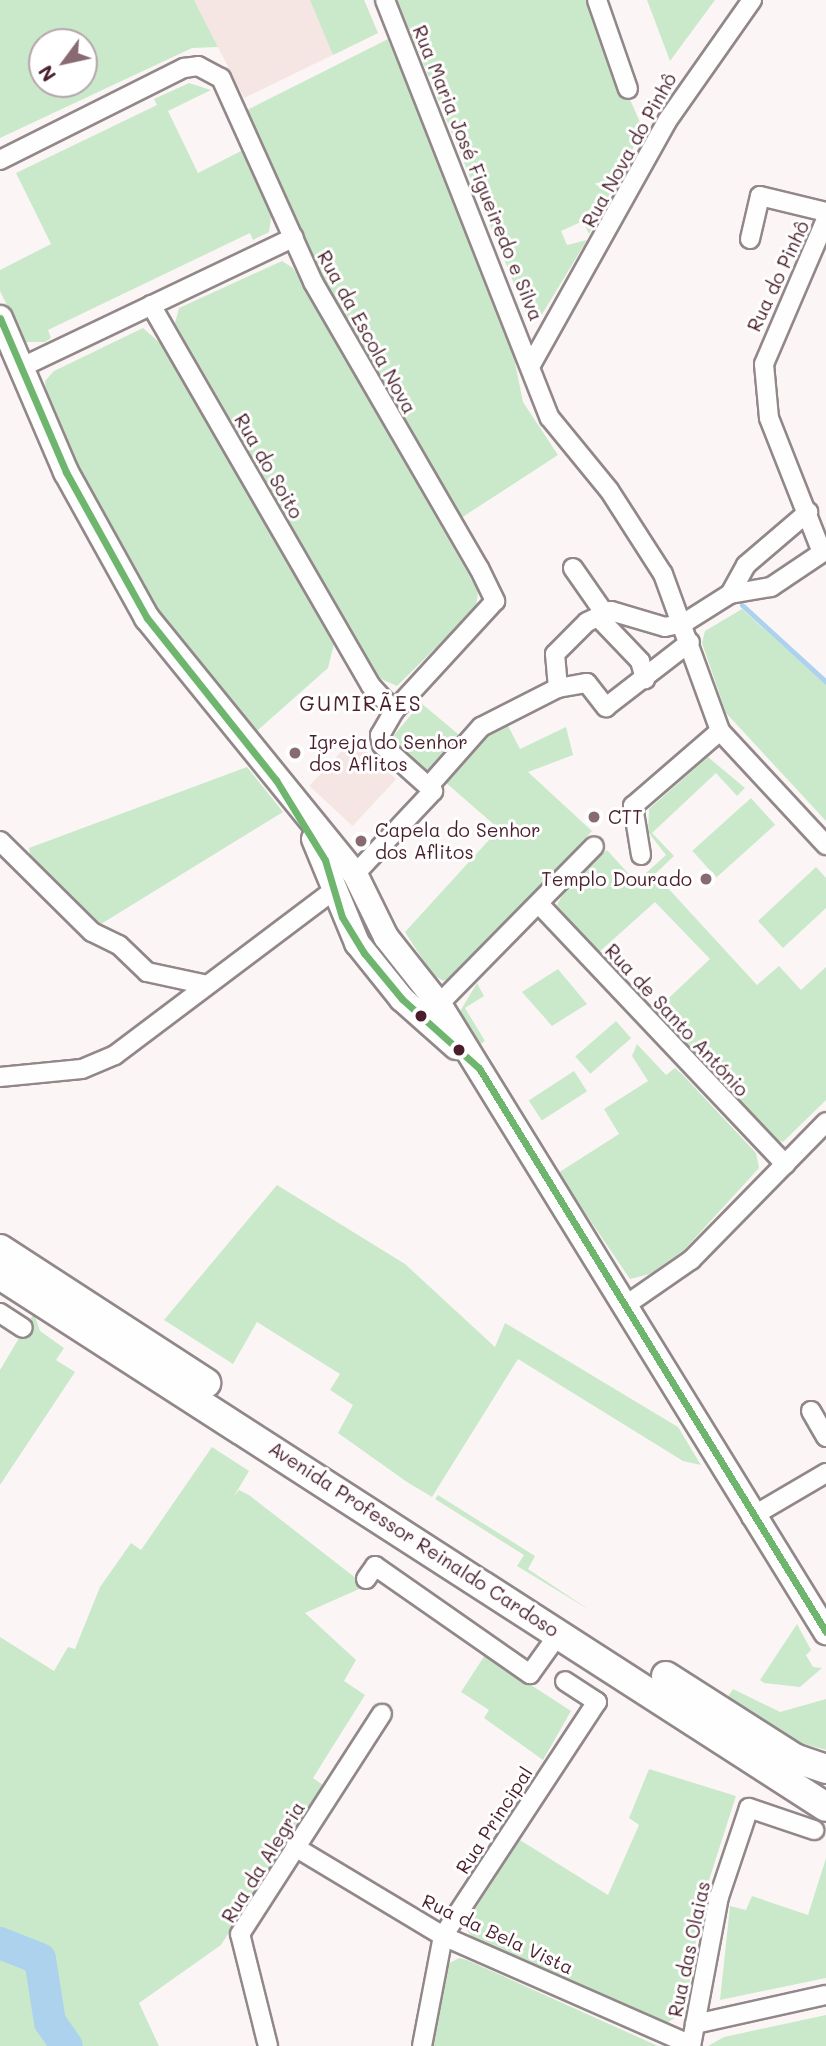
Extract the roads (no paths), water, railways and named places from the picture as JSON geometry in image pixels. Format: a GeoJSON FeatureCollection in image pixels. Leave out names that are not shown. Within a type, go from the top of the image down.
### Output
{"type":"FeatureCollection","features":[{"type":"Feature","properties":{"kind":"main road","name":"Avenida Professor Reinaldo Cardoso"},"geometry":{"type":"LineString","coordinates":[[0,1249],[786,1753],[826,1769]]}},
{"type":"Feature","properties":{"kind":"main road","name":"Avenida Professor Reinaldo Cardoso"},"geometry":{"type":"LineString","coordinates":[[0,1275],[560,1632],[820,1819]]}},
{"type":"Feature","properties":{"kind":"street","name":"Rua Maria José Figueiredo e Silva"},"geometry":{"type":"LineString","coordinates":[[385,0],[532,363],[550,418],[624,511],[684,622],[720,731]]}},
{"type":"Feature","properties":{"kind":"street"},"geometry":{"type":"LineString","coordinates":[[597,0],[628,89]]}},
{"type":"Feature","properties":{"kind":"street","name":"Rua Nova do Pinhô"},"geometry":{"type":"LineString","coordinates":[[532,363],[667,121],[752,0]]}},
{"type":"Feature","properties":{"kind":"street","name":"Rua da Escola Nova"},"geometry":{"type":"LineString","coordinates":[[0,160],[198,66],[221,78],[333,318],[495,601],[394,711],[380,735],[391,754],[428,787]]}},
{"type":"Feature","properties":{"kind":"street"},"geometry":{"type":"LineString","coordinates":[[750,239],[760,196],[826,212]]}},
{"type":"Feature","properties":{"kind":"street","name":"Rua do Pinhô"},"geometry":{"type":"LineString","coordinates":[[823,550],[769,418],[764,364],[825,228]]}},
{"type":"Feature","properties":{"kind":"street"},"geometry":{"type":"LineString","coordinates":[[22,367],[294,237]]}},
{"type":"Feature","properties":{"kind":"street","name":"Rua do Soito"},"geometry":{"type":"LineString","coordinates":[[151,305],[350,648],[394,711]]}},
{"type":"Feature","properties":{"kind":"street"},"geometry":{"type":"LineString","coordinates":[[0,318],[70,481],[137,602],[180,666],[357,878],[387,937],[432,1011],[479,1068],[751,1517],[826,1632]]}},
{"type":"Feature","properties":{"kind":"street"},"geometry":{"type":"LineString","coordinates":[[730,594],[746,565],[808,512]]}},
{"type":"Feature","properties":{"kind":"street"},"geometry":{"type":"LineString","coordinates":[[602,615],[665,627],[684,622],[730,594],[771,587],[823,550]]}},
{"type":"Feature","properties":{"kind":"street"},"geometry":{"type":"LineString","coordinates":[[573,568],[602,615],[640,661],[645,679]]}},
{"type":"Feature","properties":{"kind":"street"},"geometry":{"type":"LineString","coordinates":[[558,688],[555,654],[602,615]]}},
{"type":"Feature","properties":{"kind":"street"},"geometry":{"type":"LineString","coordinates":[[357,878],[433,791],[428,787],[481,727],[558,688],[587,683],[606,707],[690,642]]}},
{"type":"Feature","properties":{"kind":"street"},"geometry":{"type":"LineString","coordinates":[[641,855],[634,806],[720,731],[826,845]]}},
{"type":"Feature","properties":{"kind":"street"},"geometry":{"type":"LineString","coordinates":[[276,780],[325,860],[357,943],[432,1011]]}},
{"type":"Feature","properties":{"kind":"street"},"geometry":{"type":"LineString","coordinates":[[0,841],[92,932],[119,945],[147,972],[206,985]]}},
{"type":"Feature","properties":{"kind":"street"},"geometry":{"type":"LineString","coordinates":[[432,1011],[540,905],[594,846]]}},
{"type":"Feature","properties":{"kind":"street"},"geometry":{"type":"LineString","coordinates":[[0,1058],[3,1076],[100,1063],[348,877],[357,878]]}},
{"type":"Feature","properties":{"kind":"street","name":"Rua de Santo António"},"geometry":{"type":"LineString","coordinates":[[540,905],[785,1164]]}},
{"type":"Feature","properties":{"kind":"street"},"geometry":{"type":"LineString","coordinates":[[623,1307],[691,1260],[826,1122]]}},
{"type":"Feature","properties":{"kind":"street"},"geometry":{"type":"LineString","coordinates":[[0,1313],[23,1328]]}},
{"type":"Feature","properties":{"kind":"street"},"geometry":{"type":"LineString","coordinates":[[811,1411],[826,1437]]}},
{"type":"Feature","properties":{"kind":"street"},"geometry":{"type":"LineString","coordinates":[[751,1517],[826,1473]]}},
{"type":"Feature","properties":{"kind":"street"},"geometry":{"type":"LineString","coordinates":[[366,1579],[374,1566],[530,1674],[560,1632]]}},
{"type":"Feature","properties":{"kind":"street","name":"Rua Principal"},"geometry":{"type":"LineString","coordinates":[[422,2046],[443,1936],[597,1702],[565,1681]]}},
{"type":"Feature","properties":{"kind":"street","name":"Rua da Alegria"},"geometry":{"type":"LineString","coordinates":[[268,2046],[240,1934],[382,1714]]}},
{"type":"Feature","properties":{"kind":"street","name":"Rua das Olaias"},"geometry":{"type":"LineString","coordinates":[[691,2045],[719,1897],[749,1808],[820,1819]]}},
{"type":"Feature","properties":{"kind":"street","name":"Rua da Bela Vista"},"geometry":{"type":"LineString","coordinates":[[295,1847],[443,1936],[691,2045]]}},
{"type":"Feature","properties":{"kind":"street"},"geometry":{"type":"LineString","coordinates":[[695,2024],[826,1995]]}},
{"type":"Feature","properties":{"kind":"waterway"},"geometry":{"type":"LineString","coordinates":[[742,605],[826,682]]}},
{"type":"Feature","properties":{"kind":"waterway"},"geometry":{"type":"LineString","coordinates":[[0,1943],[40,1959],[50,2022],[67,2046]]}},
{"type":"Feature","properties":{"kind":"place","name":"Igreja do Senhor dos Aflitos"},"geometry":{"type":"Point","coordinates":[295,753]}},
{"type":"Feature","properties":{"kind":"place","name":"CTT"},"geometry":{"type":"Point","coordinates":[594,817]}},
{"type":"Feature","properties":{"kind":"place","name":"Capela do Senhor dos Aflitos"},"geometry":{"type":"Point","coordinates":[361,841]}},
{"type":"Feature","properties":{"kind":"place","name":"Templo Dourado"},"geometry":{"type":"Point","coordinates":[706,879]}},
{"type":"Feature","properties":{"kind":"district","name":"GUMIRÃES"},"geometry":{"type":"Point","coordinates":[361,703]}}]}
